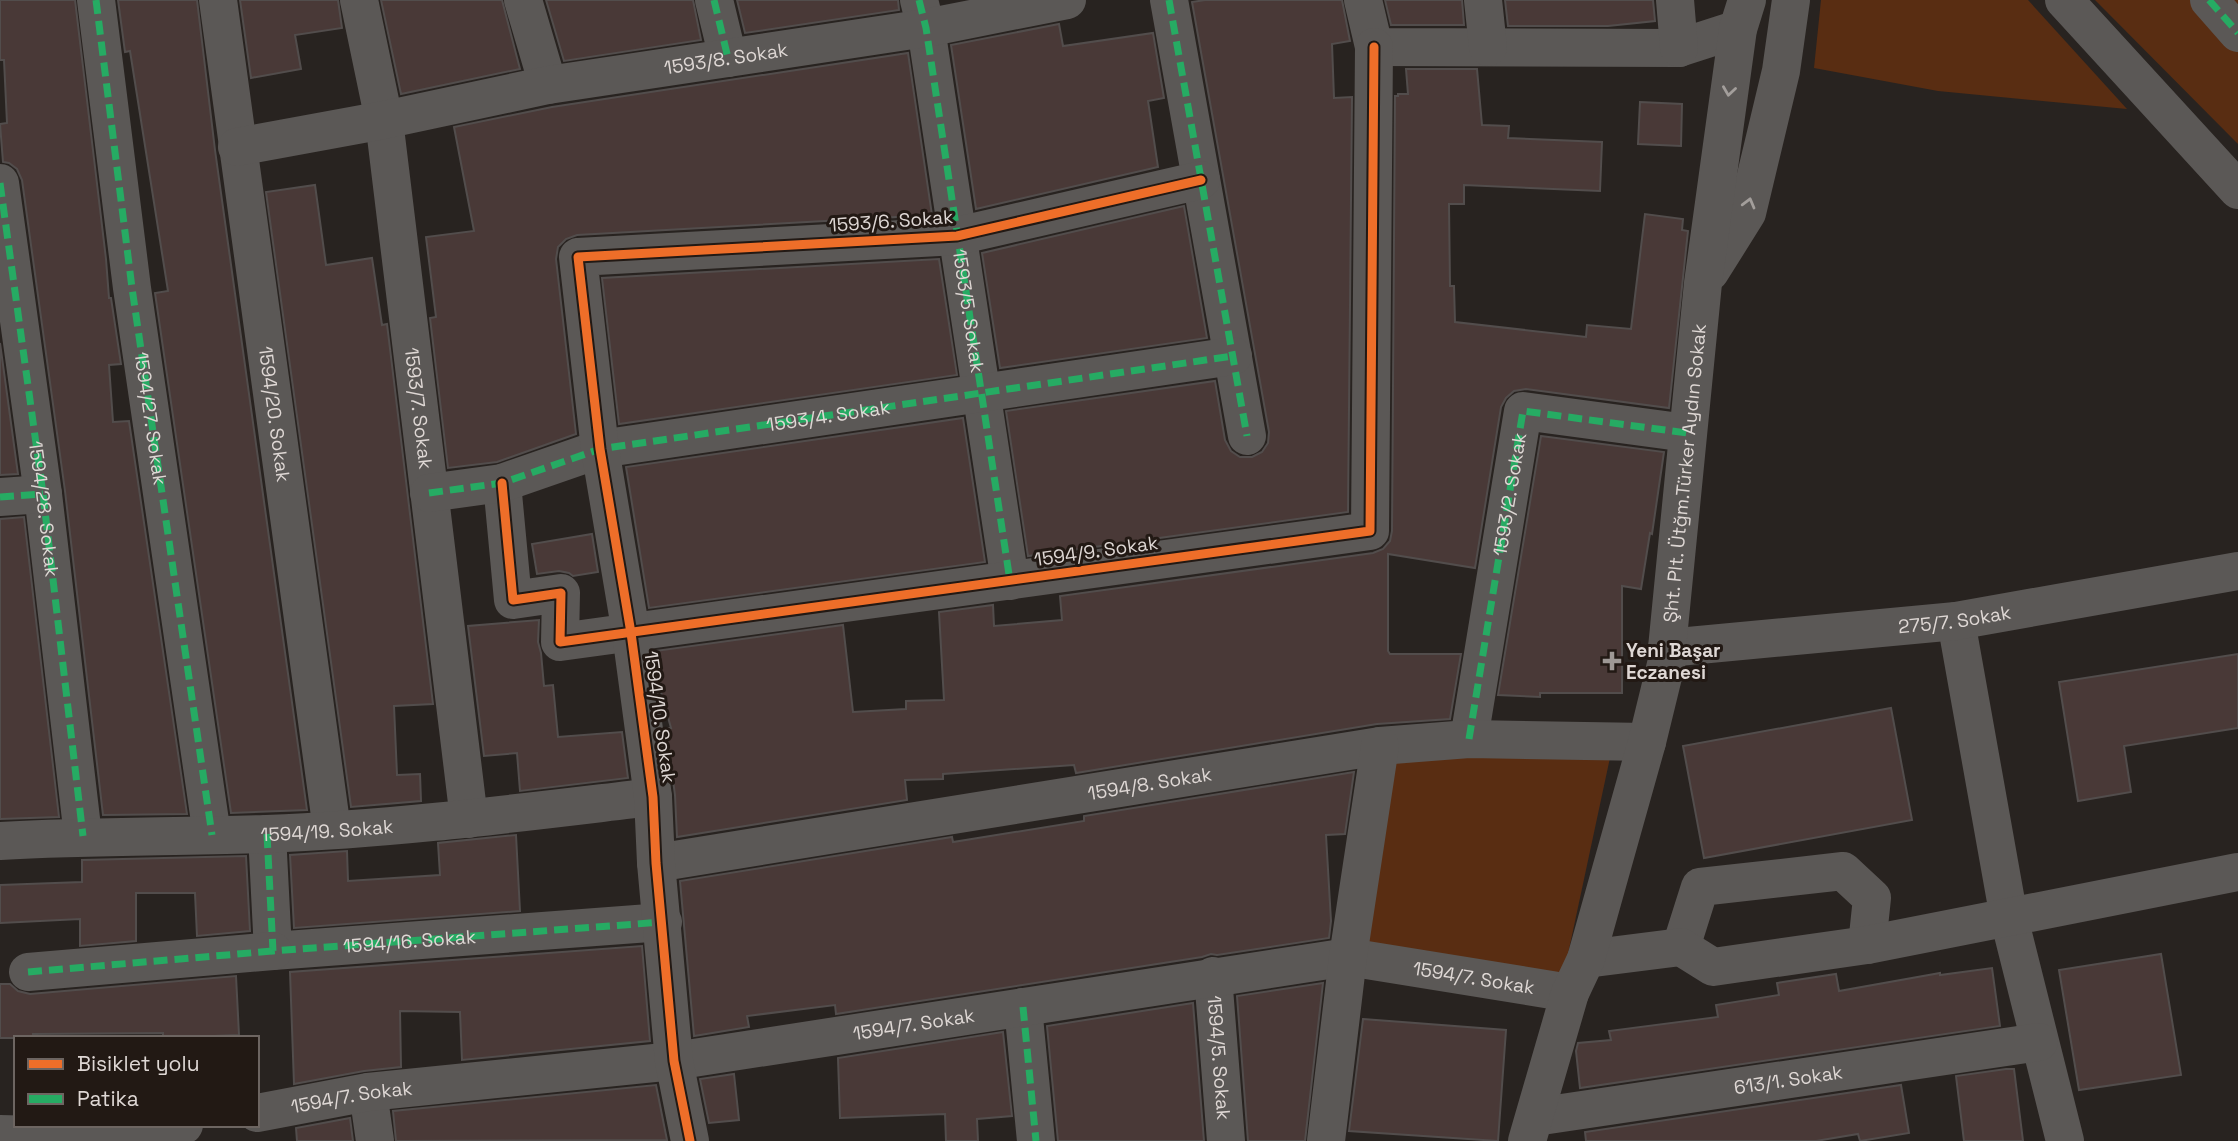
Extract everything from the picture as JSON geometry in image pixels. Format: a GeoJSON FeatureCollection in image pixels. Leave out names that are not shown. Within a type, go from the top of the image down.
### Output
{"type":"FeatureCollection","features":[{"type":"Feature","properties":{"kind":"street","name":"1594/27. Sokak"},"geometry":{"type":"LineString","coordinates":[[96,0],[132,288],[212,835]]}},
{"type":"Feature","properties":{"kind":"street","name":"1594/20. Sokak"},"geometry":{"type":"LineString","coordinates":[[218,0],[332,830]]}},
{"type":"Feature","properties":{"kind":"street","name":"1593/7. Sokak"},"geometry":{"type":"LineString","coordinates":[[359,0],[384,120],[468,819]]}},
{"type":"Feature","properties":{"kind":"street"},"geometry":{"type":"LineString","coordinates":[[523,0],[548,85]]}},
{"type":"Feature","properties":{"kind":"street"},"geometry":{"type":"LineString","coordinates":[[714,0],[728,58]]}},
{"type":"Feature","properties":{"kind":"street","name":"1593/8. Sokak"},"geometry":{"type":"LineString","coordinates":[[237,147],[384,120],[548,85],[728,58],[923,14],[1067,0]]}},
{"type":"Feature","properties":{"kind":"street"},"geometry":{"type":"LineString","coordinates":[[1169,0],[1247,436]]}},
{"type":"Feature","properties":{"kind":"street"},"geometry":{"type":"LineString","coordinates":[[1363,0],[1374,47],[1679,48],[1742,15]]}},
{"type":"Feature","properties":{"kind":"street"},"geometry":{"type":"LineString","coordinates":[[1483,0],[1488,47]]}},
{"type":"Feature","properties":{"kind":"street"},"geometry":{"type":"LineString","coordinates":[[1675,0],[1679,48]]}},
{"type":"Feature","properties":{"kind":"street"},"geometry":{"type":"LineString","coordinates":[[1703,283],[1747,213],[1781,71],[1791,0]]}},
{"type":"Feature","properties":{"kind":"street"},"geometry":{"type":"LineString","coordinates":[[2064,0],[2238,190]]}},
{"type":"Feature","properties":{"kind":"street"},"geometry":{"type":"LineString","coordinates":[[2209,0],[2238,33]]}},
{"type":"Feature","properties":{"kind":"street","name":"1593/5. Sokak"},"geometry":{"type":"LineString","coordinates":[[923,14],[1010,581]]}},
{"type":"Feature","properties":{"kind":"street","name":"Şht. Plt. Ütğm.Türker Aydın Sokak"},"geometry":{"type":"LineString","coordinates":[[1531,1129],[1570,993],[1587,959],[1647,743],[1669,652],[1667,648],[1703,283],[1742,15]]}},
{"type":"Feature","properties":{"kind":"street","name":"1594/9. Sokak"},"geometry":{"type":"LineString","coordinates":[[502,483],[513,600],[561,593],[560,642],[1370,531],[1374,47]]}},
{"type":"Feature","properties":{"kind":"street","name":"1593/6. Sokak"},"geometry":{"type":"LineString","coordinates":[[578,257],[957,236],[1201,180]]}},
{"type":"Feature","properties":{"kind":"street","name":"1594/28. Sokak"},"geometry":{"type":"LineString","coordinates":[[0,183],[43,494],[83,836]]}},
{"type":"Feature","properties":{"kind":"street","name":"1594/10. Sokak"},"geometry":{"type":"LineString","coordinates":[[578,257],[600,449],[631,633],[653,797],[656,863],[674,1061],[690,1141]]}},
{"type":"Feature","properties":{"kind":"street","name":"1593/4. Sokak"},"geometry":{"type":"LineString","coordinates":[[429,493],[502,483],[600,449],[1233,356]]}},
{"type":"Feature","properties":{"kind":"street","name":"1593/2. Sokak"},"geometry":{"type":"LineString","coordinates":[[1469,739],[1523,411],[1687,433]]}},
{"type":"Feature","properties":{"kind":"street"},"geometry":{"type":"LineString","coordinates":[[0,497],[43,494]]}},
{"type":"Feature","properties":{"kind":"street","name":"275/7. Sokak"},"geometry":{"type":"LineString","coordinates":[[1667,648],[1956,621],[2238,571]]}},
{"type":"Feature","properties":{"kind":"street"},"geometry":{"type":"LineString","coordinates":[[1956,621],[2009,918],[2065,1141]]}},
{"type":"Feature","properties":{"kind":"street","name":"1594/8. Sokak"},"geometry":{"type":"LineString","coordinates":[[656,863],[1380,746],[1469,739],[1647,743]]}},
{"type":"Feature","properties":{"kind":"street"},"geometry":{"type":"LineString","coordinates":[[1326,1141],[1348,957],[1380,746]]}},
{"type":"Feature","properties":{"kind":"street","name":"1594/19. Sokak"},"geometry":{"type":"LineString","coordinates":[[0,841],[83,836],[267,834],[332,830],[468,819],[653,797]]}},
{"type":"Feature","properties":{"kind":"street"},"geometry":{"type":"LineString","coordinates":[[267,834],[273,951]]}},
{"type":"Feature","properties":{"kind":"street"},"geometry":{"type":"LineString","coordinates":[[1681,947],[1700,887],[1843,872],[1872,898],[1867,945]]}},
{"type":"Feature","properties":{"kind":"street"},"geometry":{"type":"LineString","coordinates":[[1587,959],[1681,947],[1713,967],[1867,945],[2238,872]]}},
{"type":"Feature","properties":{"kind":"street","name":"1594/16. Sokak"},"geometry":{"type":"LineString","coordinates":[[29,972],[663,922]]}},
{"type":"Feature","properties":{"kind":"street","name":"1594/7. Sokak"},"geometry":{"type":"LineString","coordinates":[[259,1113],[368,1092],[674,1061],[1348,957],[1570,993]]}},
{"type":"Feature","properties":{"kind":"street","name":"1594/5. Sokak"},"geometry":{"type":"LineString","coordinates":[[1213,976],[1226,1141]]}},
{"type":"Feature","properties":{"kind":"street"},"geometry":{"type":"LineString","coordinates":[[1023,1007],[1036,1141]]}},
{"type":"Feature","properties":{"kind":"street","name":"613/1. Sokak"},"geometry":{"type":"LineString","coordinates":[[1531,1129],[2039,1042]]}},
{"type":"Feature","properties":{"kind":"street"},"geometry":{"type":"LineString","coordinates":[[368,1092],[375,1141]]}},
{"type":"Feature","properties":{"kind":"street"},"geometry":{"type":"LineString","coordinates":[[0,1134],[40,1138],[162,1127]]}},
{"type":"Feature","properties":{"kind":"shaded area"},"geometry":{"type":"Polygon","coordinates":[[[1821,0],[2028,0],[2127,109],[1938,91],[1814,68],[1821,0]]]}},
{"type":"Feature","properties":{"kind":"shaded area"},"geometry":{"type":"Polygon","coordinates":[[[2095,0],[2238,0],[2238,144],[2095,0]]]}},
{"type":"Feature","properties":{"kind":"shaded area"},"geometry":{"type":"Polygon","coordinates":[[[1388,753],[1611,753],[1562,982],[1363,943],[1388,753]]]}},
{"type":"Feature","properties":{"kind":"building"},"geometry":{"type":"Polygon","coordinates":[[[0,0],[75,0],[109,298],[121,364],[109,365],[113,422],[129,421],[187,814],[103,815],[65,491],[22,180],[17,169],[3,162],[0,124],[7,123],[4,60],[0,60],[0,0]]]}},
{"type":"Feature","properties":{"kind":"building"},"geometry":{"type":"Polygon","coordinates":[[[118,0],[197,0],[215,150],[307,810],[231,813],[155,293],[168,291],[130,51],[125,52],[118,0]]]}},
{"type":"Feature","properties":{"kind":"building"},"geometry":{"type":"Polygon","coordinates":[[[240,0],[338,0],[342,28],[295,35],[301,69],[251,78],[240,0]]]}},
{"type":"Feature","properties":{"kind":"building"},"geometry":{"type":"Polygon","coordinates":[[[381,0],[502,0],[520,69],[401,94],[381,0]]]}},
{"type":"Feature","properties":{"kind":"building"},"geometry":{"type":"Polygon","coordinates":[[[546,0],[693,0],[701,40],[564,61],[546,0]]]}},
{"type":"Feature","properties":{"kind":"building"},"geometry":{"type":"Polygon","coordinates":[[[737,0],[898,0],[899,10],[745,33],[737,0]]]}},
{"type":"Feature","properties":{"kind":"building"},"geometry":{"type":"Polygon","coordinates":[[[1342,0],[1350,41],[1332,44],[1334,98],[1352,97],[1348,512],[1028,556],[1006,411],[1215,381],[1225,440],[1231,451],[1240,457],[1252,457],[1262,452],[1268,443],[1269,432],[1192,2],[1342,0]]]}},
{"type":"Feature","properties":{"kind":"building"},"geometry":{"type":"Polygon","coordinates":[[[1385,0],[1462,0],[1464,25],[1391,25],[1385,0]]]}},
{"type":"Feature","properties":{"kind":"building"},"geometry":{"type":"Polygon","coordinates":[[[1505,0],[1653,0],[1655,21],[1608,26],[1508,26],[1505,0]]]}},
{"type":"Feature","properties":{"kind":"building"},"geometry":{"type":"Polygon","coordinates":[[[1059,24],[1063,46],[1153,33],[1164,98],[1148,101],[1158,167],[976,209],[951,45],[1059,24]]]}},
{"type":"Feature","properties":{"kind":"building"},"geometry":{"type":"Polygon","coordinates":[[[908,53],[932,215],[577,235],[566,239],[558,247],[556,259],[576,434],[497,462],[448,468],[430,318],[436,317],[426,237],[474,231],[454,127],[552,107],[908,53]]]}},
{"type":"Feature","properties":{"kind":"building"},"geometry":{"type":"Polygon","coordinates":[[[1406,69],[1477,69],[1482,125],[1509,126],[1508,138],[1602,142],[1600,191],[1464,185],[1464,204],[1449,204],[1450,286],[1454,286],[1455,322],[1586,337],[1587,325],[1631,329],[1645,214],[1683,219],[1682,230],[1688,231],[1669,408],[1526,389],[1514,391],[1501,407],[1475,568],[1388,554],[1388,651],[1390,654],[1461,654],[1450,719],[1377,724],[1076,773],[1074,765],[943,774],[943,779],[905,780],[907,800],[677,837],[675,795],[666,728],[671,728],[661,692],[655,651],[843,625],[853,712],[906,709],[906,701],[944,700],[939,612],[993,605],[994,626],[1062,620],[1060,596],[1373,553],[1383,549],[1390,541],[1392,531],[1395,96],[1408,94],[1406,69]]]}},
{"type":"Feature","properties":{"kind":"building"},"geometry":{"type":"Polygon","coordinates":[[[1640,102],[1682,104],[1681,146],[1638,144],[1640,102]]]}},
{"type":"Feature","properties":{"kind":"building"},"geometry":{"type":"Polygon","coordinates":[[[315,185],[326,265],[372,258],[382,325],[387,324],[433,704],[394,706],[397,775],[420,774],[421,801],[351,807],[266,192],[315,185]]]}},
{"type":"Feature","properties":{"kind":"building"},"geometry":{"type":"Polygon","coordinates":[[[1184,206],[1207,338],[1000,368],[982,253],[1184,206]]]}},
{"type":"Feature","properties":{"kind":"building"},"geometry":{"type":"Polygon","coordinates":[[[939,259],[957,375],[619,424],[602,278],[939,259]]]}},
{"type":"Feature","properties":{"kind":"building"},"geometry":{"type":"Polygon","coordinates":[[[0,343],[18,474],[0,475],[0,343]]]}},
{"type":"Feature","properties":{"kind":"building"},"geometry":{"type":"Polygon","coordinates":[[[963,418],[985,562],[649,608],[626,467],[963,418]]]}},
{"type":"Feature","properties":{"kind":"building"},"geometry":{"type":"Polygon","coordinates":[[[1541,436],[1664,452],[1641,589],[1622,586],[1622,693],[1540,693],[1540,697],[1498,695],[1541,436]]]}},
{"type":"Feature","properties":{"kind":"building"},"geometry":{"type":"Polygon","coordinates":[[[24,517],[59,817],[0,819],[0,519],[24,517]]]}},
{"type":"Feature","properties":{"kind":"building"},"geometry":{"type":"Polygon","coordinates":[[[592,534],[598,572],[573,576],[559,571],[537,574],[532,544],[592,534]]]}},
{"type":"Feature","properties":{"kind":"building"},"geometry":{"type":"Polygon","coordinates":[[[539,620],[538,642],[544,686],[553,685],[558,737],[622,732],[628,778],[520,791],[517,753],[484,756],[468,626],[539,620]]]}},
{"type":"Feature","properties":{"kind":"building"},"geometry":{"type":"Polygon","coordinates":[[[2238,654],[2238,728],[2124,746],[2131,792],[2078,801],[2059,682],[2238,654]]]}},
{"type":"Feature","properties":{"kind":"building"},"geometry":{"type":"Polygon","coordinates":[[[1891,708],[1912,820],[1704,858],[1683,746],[1891,708]]]}},
{"type":"Feature","properties":{"kind":"building"},"geometry":{"type":"Polygon","coordinates":[[[1354,772],[1345,834],[1326,835],[1331,921],[1329,938],[1211,954],[836,1014],[835,1005],[747,1016],[749,1027],[694,1036],[680,881],[952,837],[953,842],[1084,821],[1084,816],[1354,772]]]}},
{"type":"Feature","properties":{"kind":"building"},"geometry":{"type":"Polygon","coordinates":[[[516,835],[520,911],[294,928],[290,855],[347,851],[348,881],[440,875],[438,843],[516,835]]]}},
{"type":"Feature","properties":{"kind":"building"},"geometry":{"type":"Polygon","coordinates":[[[246,856],[250,931],[197,936],[195,893],[136,893],[136,941],[80,946],[80,919],[0,923],[0,885],[82,882],[82,860],[246,856]]]}},
{"type":"Feature","properties":{"kind":"building"},"geometry":{"type":"Polygon","coordinates":[[[642,946],[650,1041],[462,1060],[460,1012],[400,1011],[401,1067],[294,1084],[290,972],[642,946]]]}},
{"type":"Feature","properties":{"kind":"building"},"geometry":{"type":"Polygon","coordinates":[[[2161,954],[2181,1075],[2079,1090],[2059,970],[2161,954]]]}},
{"type":"Feature","properties":{"kind":"building"},"geometry":{"type":"Polygon","coordinates":[[[1992,968],[2000,1026],[1580,1088],[1576,1051],[1578,1043],[1611,1040],[1609,1031],[1718,1017],[1716,1005],[1779,995],[1777,983],[1836,974],[1839,991],[1940,973],[1992,968]]]}},
{"type":"Feature","properties":{"kind":"building"},"geometry":{"type":"Polygon","coordinates":[[[236,976],[239,1035],[33,1034],[0,1038],[0,984],[10,984],[18,991],[30,994],[236,976]]]}},
{"type":"Feature","properties":{"kind":"building"},"geometry":{"type":"Polygon","coordinates":[[[1323,983],[1305,1141],[1248,1141],[1237,996],[1323,983]]]}},
{"type":"Feature","properties":{"kind":"building"},"geometry":{"type":"Polygon","coordinates":[[[1193,1003],[1204,1141],[1058,1141],[1047,1026],[1193,1003]]]}},
{"type":"Feature","properties":{"kind":"building"},"geometry":{"type":"Polygon","coordinates":[[[1363,1019],[1506,1030],[1498,1141],[1349,1131],[1363,1019]]]}},
{"type":"Feature","properties":{"kind":"building"},"geometry":{"type":"Polygon","coordinates":[[[1003,1032],[1012,1116],[977,1119],[978,1141],[946,1141],[945,1114],[840,1118],[838,1058],[1003,1032]]]}},
{"type":"Feature","properties":{"kind":"building"},"geometry":{"type":"Polygon","coordinates":[[[2014,1069],[2023,1141],[1964,1141],[1956,1076],[2014,1069]]]}},
{"type":"Feature","properties":{"kind":"building"},"geometry":{"type":"Polygon","coordinates":[[[734,1074],[739,1120],[709,1123],[700,1079],[734,1074]]]}},
{"type":"Feature","properties":{"kind":"building"},"geometry":{"type":"Polygon","coordinates":[[[656,1085],[667,1140],[396,1141],[393,1111],[656,1085]]]}},
{"type":"Feature","properties":{"kind":"building"},"geometry":{"type":"Polygon","coordinates":[[[1901,1085],[1909,1133],[1860,1141],[1858,1134],[1816,1141],[1586,1141],[1585,1132],[1901,1085]]]}},
{"type":"Feature","properties":{"kind":"building"},"geometry":{"type":"Polygon","coordinates":[[[350,1118],[353,1141],[297,1141],[296,1128],[350,1118]]]}},
{"type":"Feature","properties":{"kind":"marked path"},"geometry":{"type":"LineString","coordinates":[[96,0],[132,288],[212,835]]}},
{"type":"Feature","properties":{"kind":"marked path"},"geometry":{"type":"LineString","coordinates":[[714,0],[728,58]]}},
{"type":"Feature","properties":{"kind":"marked path"},"geometry":{"type":"LineString","coordinates":[[919,0],[926,28],[1010,581]]}},
{"type":"Feature","properties":{"kind":"marked path"},"geometry":{"type":"LineString","coordinates":[[1169,0],[1247,436]]}},
{"type":"Feature","properties":{"kind":"marked path"},"geometry":{"type":"LineString","coordinates":[[2209,0],[2238,33]]}},
{"type":"Feature","properties":{"kind":"marked path"},"geometry":{"type":"LineString","coordinates":[[0,183],[43,494],[83,836]]}},
{"type":"Feature","properties":{"kind":"marked path"},"geometry":{"type":"LineString","coordinates":[[429,493],[502,483],[600,449],[1233,356]]}},
{"type":"Feature","properties":{"kind":"marked path"},"geometry":{"type":"LineString","coordinates":[[1469,739],[1523,411],[1687,433]]}},
{"type":"Feature","properties":{"kind":"marked path"},"geometry":{"type":"LineString","coordinates":[[0,497],[43,494]]}},
{"type":"Feature","properties":{"kind":"marked path"},"geometry":{"type":"LineString","coordinates":[[267,834],[273,951],[663,922]]}},
{"type":"Feature","properties":{"kind":"marked path"},"geometry":{"type":"LineString","coordinates":[[28,972],[273,951]]}},
{"type":"Feature","properties":{"kind":"marked path"},"geometry":{"type":"LineString","coordinates":[[1023,1007],[1036,1141]]}},
{"type":"Feature","properties":{"kind":"cycle path"},"geometry":{"type":"LineString","coordinates":[[502,483],[513,600],[561,593],[560,642],[1370,531],[1374,47]]}},
{"type":"Feature","properties":{"kind":"cycle path"},"geometry":{"type":"LineString","coordinates":[[690,1141],[674,1061],[656,863],[653,797],[631,633],[600,449],[578,257],[957,236],[1201,180]]}},
{"type":"Feature","properties":{"kind":"place","name":"Yeni Başar Eczanesi"},"geometry":{"type":"Point","coordinates":[1612,661]}}]}
